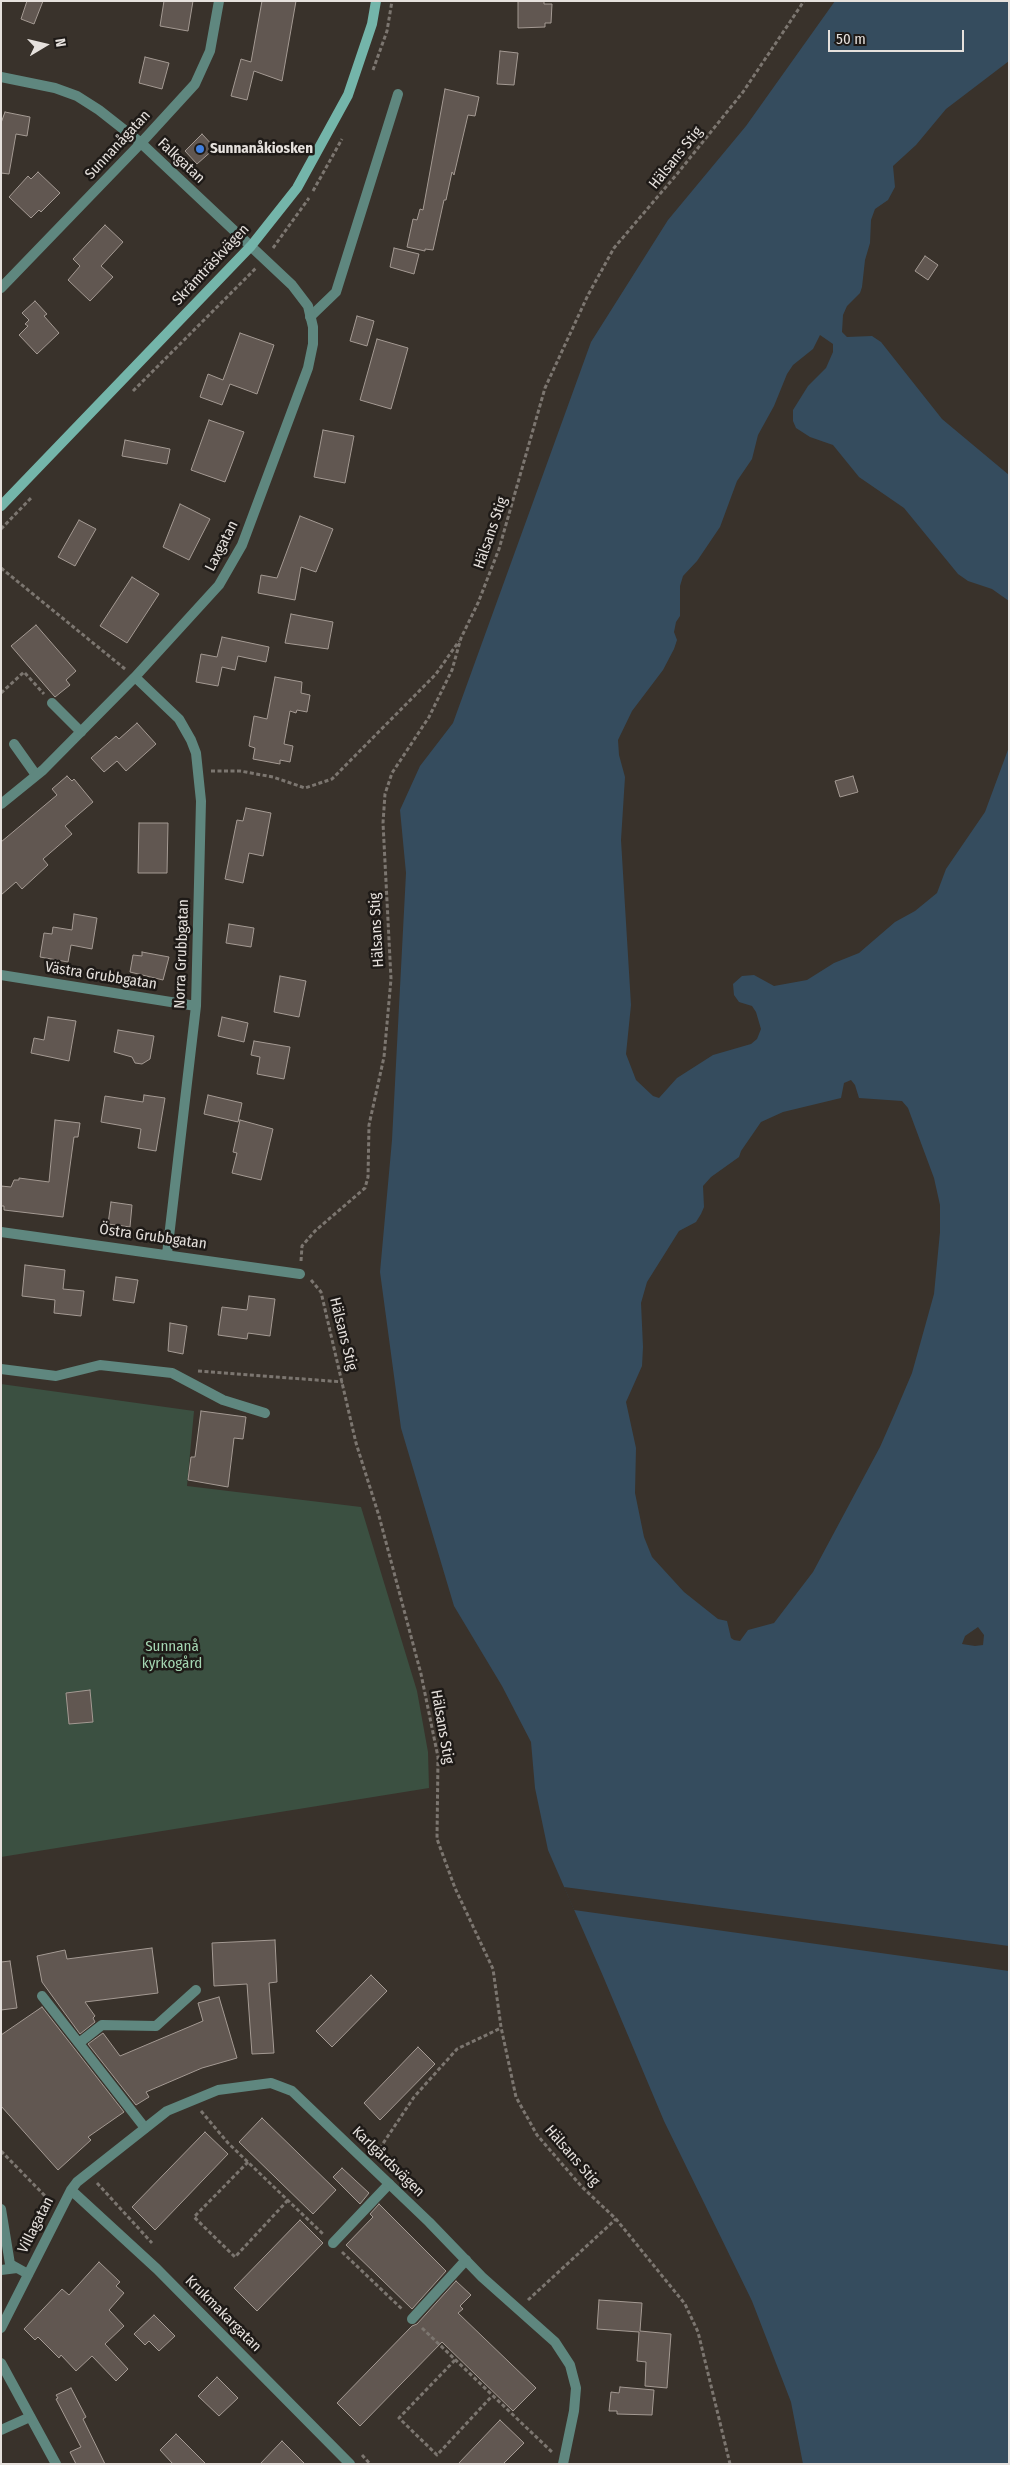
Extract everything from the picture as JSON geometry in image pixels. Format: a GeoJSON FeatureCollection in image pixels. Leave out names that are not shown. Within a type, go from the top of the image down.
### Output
{"type":"FeatureCollection","features":[{"type":"Feature","properties":{"kind":"main road","name":"Skråmträskvägen"},"geometry":{"type":"LineString","coordinates":[[1,506],[251,246],[297,188],[348,95],[372,24],[376,1]]}},
{"type":"Feature","properties":{"kind":"street","name":"Sunnanågatan"},"geometry":{"type":"LineString","coordinates":[[1,288],[141,144],[194,84],[210,51],[219,1]]}},
{"type":"Feature","properties":{"kind":"street","name":"Falkgatan"},"geometry":{"type":"LineString","coordinates":[[1,77],[55,88],[77,96],[99,110],[141,144],[251,246]]}},
{"type":"Feature","properties":{"kind":"street"},"geometry":{"type":"LineString","coordinates":[[310,317],[336,292],[398,94]]}},
{"type":"Feature","properties":{"kind":"street","name":"Laxgatan"},"geometry":{"type":"LineString","coordinates":[[1,804],[36,775],[135,677],[219,585],[242,545],[308,368],[313,344],[313,327],[308,306],[292,285],[251,246]]}},
{"type":"Feature","properties":{"kind":"street","name":"Norra Grubbgatan"},"geometry":{"type":"LineString","coordinates":[[135,677],[179,719],[191,740],[198,773],[201,801],[196,1006],[167,1254]]}},
{"type":"Feature","properties":{"kind":"street"},"geometry":{"type":"LineString","coordinates":[[52,703],[80,732]]}},
{"type":"Feature","properties":{"kind":"street"},"geometry":{"type":"LineString","coordinates":[[14,744],[36,775]]}},
{"type":"Feature","properties":{"kind":"street","name":"Västra Grubbgatan"},"geometry":{"type":"LineString","coordinates":[[1,976],[196,1006]]}},
{"type":"Feature","properties":{"kind":"street","name":"Östra Grubbgatan"},"geometry":{"type":"LineString","coordinates":[[1,1232],[300,1274]]}},
{"type":"Feature","properties":{"kind":"street"},"geometry":{"type":"LineString","coordinates":[[1,1369],[56,1376],[100,1365],[172,1373],[223,1400],[266,1413]]}},
{"type":"Feature","properties":{"kind":"street"},"geometry":{"type":"LineString","coordinates":[[79,2043],[102,2025],[156,2026],[196,1990]]}},
{"type":"Feature","properties":{"kind":"street"},"geometry":{"type":"LineString","coordinates":[[42,1996],[144,2128]]}},
{"type":"Feature","properties":{"kind":"street","name":"Karlgårdsvägen"},"geometry":{"type":"LineString","coordinates":[[71,2190],[77,2182],[167,2111],[218,2090],[271,2083],[292,2091],[466,2260],[555,2342],[570,2366],[576,2388],[574,2411],[563,2464]]}},
{"type":"Feature","properties":{"kind":"street"},"geometry":{"type":"LineString","coordinates":[[333,2243],[389,2184]]}},
{"type":"Feature","properties":{"kind":"street","name":"Villagatan"},"geometry":{"type":"LineString","coordinates":[[1,2328],[71,2190]]}},
{"type":"Feature","properties":{"kind":"street","name":"Krukmakargatan"},"geometry":{"type":"LineString","coordinates":[[71,2190],[157,2269],[350,2464]]}},
{"type":"Feature","properties":{"kind":"street"},"geometry":{"type":"LineString","coordinates":[[1,2209],[10,2264],[28,2274]]}},
{"type":"Feature","properties":{"kind":"street"},"geometry":{"type":"LineString","coordinates":[[412,2319],[466,2260]]}},
{"type":"Feature","properties":{"kind":"street"},"geometry":{"type":"LineString","coordinates":[[1,2270],[17,2268]]}},
{"type":"Feature","properties":{"kind":"street"},"geometry":{"type":"LineString","coordinates":[[1,2363],[56,2464]]}},
{"type":"Feature","properties":{"kind":"street"},"geometry":{"type":"LineString","coordinates":[[1,2430],[30,2417]]}},
{"type":"Feature","properties":{"kind":"path","name":"Hälsans Stig"},"geometry":{"type":"LineString","coordinates":[[730,2464],[698,2332],[685,2304],[616,2219],[582,2187],[537,2135],[516,2097],[501,2027],[493,1969],[455,1888],[437,1839],[438,1757],[405,1613],[356,1443],[321,1292],[312,1280],[300,1274],[302,1246],[315,1231],[366,1188],[369,1125],[384,1057],[391,979],[383,823],[385,794],[392,773],[415,741],[452,670],[461,638],[499,549],[545,388],[588,295],[614,248],[743,92],[804,1]]}},
{"type":"Feature","properties":{"kind":"path"},"geometry":{"type":"LineString","coordinates":[[133,392],[264,259]]}},
{"type":"Feature","properties":{"kind":"path"},"geometry":{"type":"LineString","coordinates":[[1,529],[34,495]]}},
{"type":"Feature","properties":{"kind":"path"},"geometry":{"type":"LineString","coordinates":[[1,568],[135,677]]}},
{"type":"Feature","properties":{"kind":"path"},"geometry":{"type":"LineString","coordinates":[[198,773],[223,770],[240,771],[273,777],[305,788],[332,779],[436,674],[461,638]]}},
{"type":"Feature","properties":{"kind":"path"},"geometry":{"type":"LineString","coordinates":[[1,693],[24,672],[52,703]]}},
{"type":"Feature","properties":{"kind":"path"},"geometry":{"type":"LineString","coordinates":[[172,1373],[207,1370],[343,1382]]}},
{"type":"Feature","properties":{"kind":"path"},"geometry":{"type":"LineString","coordinates":[[369,2165],[414,2097],[457,2049],[501,2027]]}},
{"type":"Feature","properties":{"kind":"path"},"geometry":{"type":"LineString","coordinates":[[192,2101],[228,2143],[563,2464]]}},
{"type":"Feature","properties":{"kind":"path"},"geometry":{"type":"LineString","coordinates":[[1,2150],[60,2212]]}},
{"type":"Feature","properties":{"kind":"path"},"geometry":{"type":"LineString","coordinates":[[248,2162],[194,2217],[235,2257],[288,2200]]}},
{"type":"Feature","properties":{"kind":"path"},"geometry":{"type":"LineString","coordinates":[[520,2311],[528,2299],[616,2219]]}},
{"type":"Feature","properties":{"kind":"path"},"geometry":{"type":"LineString","coordinates":[[455,2360],[399,2418],[437,2455],[492,2396]]}},
{"type":"Feature","properties":{"kind":"green space","name":"Sunnanå kyrkogård"},"geometry":{"type":"Polygon","coordinates":[[[1,1384],[194,1411],[187,1486],[361,1507],[417,1691],[428,1752],[429,1788],[1,1857],[1,1384]]]}},
{"type":"Feature","properties":{"kind":"water"},"geometry":{"type":"Polygon","coordinates":[[[835,1],[1009,1],[1009,61],[946,109],[916,145],[893,166],[895,187],[888,200],[875,209],[871,220],[870,243],[865,260],[862,287],[860,293],[847,306],[843,315],[842,332],[847,337],[872,336],[881,342],[942,419],[1009,475],[1009,601],[992,589],[968,581],[958,574],[904,508],[859,477],[833,445],[810,437],[796,428],[793,421],[793,410],[808,386],[826,368],[833,352],[833,344],[820,335],[813,349],[793,365],[787,374],[774,406],[758,435],[752,459],[737,481],[720,527],[697,561],[683,576],[680,586],[680,616],[676,622],[674,632],[677,640],[674,649],[663,670],[632,711],[618,740],[619,755],[625,777],[621,840],[631,1005],[626,1054],[636,1080],[653,1096],[659,1098],[677,1078],[713,1055],[751,1044],[757,1039],[761,1029],[756,1012],[752,1006],[739,1002],[734,995],[733,984],[742,976],[754,975],[774,986],[807,980],[834,963],[859,953],[895,922],[915,911],[937,893],[946,869],[985,812],[1009,747],[1009,2464],[803,2464],[791,2402],[752,2301],[664,2121],[548,1850],[535,1788],[531,1742],[502,1686],[454,1606],[401,1428],[380,1272],[392,1140],[406,873],[400,810],[420,766],[453,723],[591,342],[668,220],[746,126],[835,1]],[[851,1080],[844,1083],[841,1098],[783,1112],[761,1122],[739,1157],[711,1177],[703,1186],[704,1207],[701,1214],[696,1222],[679,1231],[647,1282],[641,1303],[642,1366],[626,1402],[636,1448],[635,1493],[644,1537],[652,1557],[684,1592],[718,1619],[727,1621],[731,1638],[734,1640],[740,1641],[748,1630],[774,1623],[813,1572],[880,1447],[895,1413],[912,1373],[934,1294],[940,1232],[940,1205],[934,1178],[908,1108],[902,1101],[859,1098],[855,1085],[851,1080]],[[978,1627],[965,1636],[962,1644],[983,1645],[984,1635],[978,1627]]]}},
{"type":"Feature","properties":{"kind":"pier"},"geometry":{"type":"Polygon","coordinates":[[[564,1887],[1009,1946],[1009,1971],[574,1910],[564,1887]]]}},
{"type":"Feature","properties":{"kind":"building"},"geometry":{"type":"Polygon","coordinates":[[[27,1],[43,1],[34,24],[21,19],[27,1]]]}},
{"type":"Feature","properties":{"kind":"building"},"geometry":{"type":"Polygon","coordinates":[[[164,1],[193,1],[188,31],[160,26],[164,1]]]}},
{"type":"Feature","properties":{"kind":"building"},"geometry":{"type":"Polygon","coordinates":[[[262,1],[296,1],[282,81],[254,71],[247,100],[231,96],[241,59],[251,62],[262,1]]]}},
{"type":"Feature","properties":{"kind":"building"},"geometry":{"type":"Polygon","coordinates":[[[518,1],[544,1],[544,4],[552,4],[551,23],[545,23],[545,27],[518,28],[518,1]]]}},
{"type":"Feature","properties":{"kind":"building"},"geometry":{"type":"Polygon","coordinates":[[[500,51],[518,53],[514,85],[497,84],[500,51]]]}},
{"type":"Feature","properties":{"kind":"building"},"geometry":{"type":"Polygon","coordinates":[[[145,57],[169,63],[162,89],[139,83],[145,57]]]}},
{"type":"Feature","properties":{"kind":"building"},"geometry":{"type":"Polygon","coordinates":[[[445,89],[479,97],[475,116],[468,115],[454,175],[452,172],[446,200],[444,200],[433,250],[425,249],[425,251],[407,247],[413,219],[417,220],[420,209],[423,210],[445,89]]]}},
{"type":"Feature","properties":{"kind":"building"},"geometry":{"type":"Polygon","coordinates":[[[5,112],[30,117],[27,136],[16,134],[9,174],[1,173],[1,123],[5,112]]]}},
{"type":"Feature","properties":{"kind":"building","name":"Sunnanåkiosken"},"geometry":{"type":"Polygon","coordinates":[[[202,134],[215,148],[197,164],[185,151],[202,134]]]}},
{"type":"Feature","properties":{"kind":"building"},"geometry":{"type":"Polygon","coordinates":[[[38,172],[60,193],[41,212],[39,210],[31,218],[9,197],[28,176],[31,179],[38,172]]]}},
{"type":"Feature","properties":{"kind":"building"},"geometry":{"type":"Polygon","coordinates":[[[105,225],[123,242],[101,266],[113,277],[90,301],[68,280],[80,266],[73,259],[105,225]]]}},
{"type":"Feature","properties":{"kind":"building"},"geometry":{"type":"Polygon","coordinates":[[[394,248],[419,254],[414,274],[390,267],[394,248]]]}},
{"type":"Feature","properties":{"kind":"building"},"geometry":{"type":"Polygon","coordinates":[[[925,256],[938,265],[928,280],[915,271],[925,256]]]}},
{"type":"Feature","properties":{"kind":"building"},"geometry":{"type":"Polygon","coordinates":[[[35,301],[47,314],[44,316],[59,333],[37,354],[19,335],[28,326],[25,324],[29,320],[22,313],[35,301]]]}},
{"type":"Feature","properties":{"kind":"building"},"geometry":{"type":"Polygon","coordinates":[[[357,316],[374,321],[367,346],[350,341],[357,316]]]}},
{"type":"Feature","properties":{"kind":"building"},"geometry":{"type":"Polygon","coordinates":[[[240,333],[274,345],[257,394],[230,384],[222,405],[200,397],[208,374],[223,380],[240,333]]]}},
{"type":"Feature","properties":{"kind":"building"},"geometry":{"type":"Polygon","coordinates":[[[377,339],[408,348],[391,409],[360,400],[377,339]]]}},
{"type":"Feature","properties":{"kind":"building"},"geometry":{"type":"Polygon","coordinates":[[[209,420],[244,432],[225,482],[191,470],[209,420]]]}},
{"type":"Feature","properties":{"kind":"building"},"geometry":{"type":"Polygon","coordinates":[[[323,430],[354,436],[345,483],[314,477],[323,430]]]}},
{"type":"Feature","properties":{"kind":"building"},"geometry":{"type":"Polygon","coordinates":[[[125,440],[170,449],[167,464],[122,456],[125,440]]]}},
{"type":"Feature","properties":{"kind":"building"},"geometry":{"type":"Polygon","coordinates":[[[180,504],[210,519],[189,560],[163,547],[180,504]]]}},
{"type":"Feature","properties":{"kind":"building"},"geometry":{"type":"Polygon","coordinates":[[[300,516],[333,529],[316,572],[301,567],[295,600],[258,593],[261,575],[277,578],[300,516]]]}},
{"type":"Feature","properties":{"kind":"building"},"geometry":{"type":"Polygon","coordinates":[[[79,520],[96,529],[75,566],[58,557],[79,520]]]}},
{"type":"Feature","properties":{"kind":"building"},"geometry":{"type":"Polygon","coordinates":[[[132,577],[159,594],[127,643],[100,626],[132,577]]]}},
{"type":"Feature","properties":{"kind":"building"},"geometry":{"type":"Polygon","coordinates":[[[291,614],[333,622],[328,649],[285,643],[291,614]]]}},
{"type":"Feature","properties":{"kind":"building"},"geometry":{"type":"Polygon","coordinates":[[[36,625],[76,671],[66,680],[70,685],[55,697],[11,646],[36,625]]]}},
{"type":"Feature","properties":{"kind":"building"},"geometry":{"type":"Polygon","coordinates":[[[222,637],[269,647],[266,662],[238,656],[235,670],[222,667],[218,686],[196,682],[201,654],[217,657],[222,637]]]}},
{"type":"Feature","properties":{"kind":"building"},"geometry":{"type":"Polygon","coordinates":[[[275,677],[302,682],[301,693],[310,695],[307,712],[297,710],[296,713],[290,711],[284,744],[293,746],[290,762],[280,760],[280,764],[253,759],[255,748],[249,746],[254,716],[267,719],[275,677]]]}},
{"type":"Feature","properties":{"kind":"building"},"geometry":{"type":"Polygon","coordinates":[[[137,723],[156,744],[126,771],[117,761],[104,772],[91,758],[116,736],[119,739],[137,723]]]}},
{"type":"Feature","properties":{"kind":"building"},"geometry":{"type":"Polygon","coordinates":[[[67,776],[72,781],[74,779],[93,802],[65,826],[72,834],[43,859],[48,865],[22,889],[16,882],[1,895],[1,842],[57,795],[52,789],[67,776]]]}},
{"type":"Feature","properties":{"kind":"building"},"geometry":{"type":"Polygon","coordinates":[[[853,776],[858,792],[840,797],[835,781],[853,776]]]}},
{"type":"Feature","properties":{"kind":"building"},"geometry":{"type":"Polygon","coordinates":[[[246,808],[271,813],[263,856],[249,853],[243,883],[225,879],[237,820],[243,821],[246,808]]]}},
{"type":"Feature","properties":{"kind":"building"},"geometry":{"type":"Polygon","coordinates":[[[139,823],[168,823],[167,873],[138,873],[139,823]]]}},
{"type":"Feature","properties":{"kind":"building"},"geometry":{"type":"Polygon","coordinates":[[[74,914],[97,918],[92,949],[71,945],[68,962],[40,957],[44,933],[52,934],[53,927],[72,930],[74,914]]]}},
{"type":"Feature","properties":{"kind":"building"},"geometry":{"type":"Polygon","coordinates":[[[229,924],[254,928],[251,947],[226,943],[229,924]]]}},
{"type":"Feature","properties":{"kind":"building"},"geometry":{"type":"Polygon","coordinates":[[[142,952],[169,957],[163,980],[130,972],[133,955],[142,956],[142,952]]]}},
{"type":"Feature","properties":{"kind":"building"},"geometry":{"type":"Polygon","coordinates":[[[280,976],[306,981],[299,1017],[274,1012],[280,976]]]}},
{"type":"Feature","properties":{"kind":"building"},"geometry":{"type":"Polygon","coordinates":[[[48,1017],[76,1021],[69,1061],[31,1053],[34,1038],[44,1040],[48,1017]]]}},
{"type":"Feature","properties":{"kind":"building"},"geometry":{"type":"Polygon","coordinates":[[[222,1017],[248,1023],[244,1042],[218,1036],[222,1017]]]}},
{"type":"Feature","properties":{"kind":"building"},"geometry":{"type":"Polygon","coordinates":[[[118,1030],[154,1036],[150,1059],[142,1064],[135,1063],[132,1057],[114,1052],[118,1030]]]}},
{"type":"Feature","properties":{"kind":"building"},"geometry":{"type":"Polygon","coordinates":[[[254,1041],[290,1047],[284,1079],[257,1074],[260,1057],[251,1055],[254,1041]]]}},
{"type":"Feature","properties":{"kind":"building"},"geometry":{"type":"Polygon","coordinates":[[[144,1095],[165,1098],[156,1151],[138,1148],[141,1129],[101,1122],[105,1096],[143,1102],[144,1095]]]}},
{"type":"Feature","properties":{"kind":"building"},"geometry":{"type":"Polygon","coordinates":[[[208,1095],[242,1103],[238,1122],[204,1114],[208,1095]]]}},
{"type":"Feature","properties":{"kind":"building"},"geometry":{"type":"Polygon","coordinates":[[[55,1120],[80,1123],[78,1137],[74,1137],[63,1217],[4,1210],[4,1206],[1,1206],[1,1186],[11,1187],[14,1180],[19,1180],[19,1178],[49,1182],[55,1120]]]}},
{"type":"Feature","properties":{"kind":"building"},"geometry":{"type":"Polygon","coordinates":[[[240,1120],[273,1129],[261,1180],[232,1173],[237,1153],[233,1152],[240,1120]]]}},
{"type":"Feature","properties":{"kind":"building"},"geometry":{"type":"Polygon","coordinates":[[[111,1202],[132,1205],[130,1227],[108,1224],[111,1202]]]}},
{"type":"Feature","properties":{"kind":"building"},"geometry":{"type":"Polygon","coordinates":[[[25,1265],[65,1270],[63,1289],[84,1291],[81,1316],[54,1313],[55,1300],[22,1296],[25,1265]]]}},
{"type":"Feature","properties":{"kind":"building"},"geometry":{"type":"Polygon","coordinates":[[[116,1277],[138,1280],[134,1303],[113,1300],[116,1277]]]}},
{"type":"Feature","properties":{"kind":"building"},"geometry":{"type":"Polygon","coordinates":[[[249,1296],[275,1299],[270,1336],[248,1333],[247,1339],[218,1335],[222,1307],[247,1310],[249,1296]]]}},
{"type":"Feature","properties":{"kind":"building"},"geometry":{"type":"Polygon","coordinates":[[[170,1323],[187,1326],[183,1354],[168,1351],[170,1323]]]}},
{"type":"Feature","properties":{"kind":"building"},"geometry":{"type":"Polygon","coordinates":[[[201,1411],[246,1417],[243,1439],[234,1438],[228,1487],[188,1480],[191,1457],[195,1457],[201,1411]]]}},
{"type":"Feature","properties":{"kind":"building"},"geometry":{"type":"Polygon","coordinates":[[[90,1690],[93,1722],[69,1724],[66,1693],[90,1690]]]}},
{"type":"Feature","properties":{"kind":"building"},"geometry":{"type":"Polygon","coordinates":[[[275,1940],[277,1982],[269,1983],[274,2053],[252,2054],[247,1984],[214,1986],[212,1943],[275,1940]]]}},
{"type":"Feature","properties":{"kind":"building"},"geometry":{"type":"Polygon","coordinates":[[[152,1948],[158,1993],[85,2002],[95,2016],[93,2018],[95,2022],[80,2034],[42,1982],[37,1956],[65,1950],[67,1959],[152,1948]]]}},
{"type":"Feature","properties":{"kind":"building"},"geometry":{"type":"Polygon","coordinates":[[[10,1961],[17,2008],[1,2010],[1,1962],[10,1961]]]}},
{"type":"Feature","properties":{"kind":"building"},"geometry":{"type":"Polygon","coordinates":[[[371,1975],[387,1991],[332,2047],[316,2031],[371,1975]]]}},
{"type":"Feature","properties":{"kind":"building"},"geometry":{"type":"Polygon","coordinates":[[[219,1997],[237,2058],[202,2068],[146,2092],[149,2097],[136,2105],[88,2044],[103,2033],[120,2056],[203,2021],[198,2003],[219,1997]]]}},
{"type":"Feature","properties":{"kind":"building"},"geometry":{"type":"Polygon","coordinates":[[[42,2007],[124,2112],[88,2137],[91,2140],[58,2170],[1,2106],[1,2035],[42,2007]]]}},
{"type":"Feature","properties":{"kind":"building"},"geometry":{"type":"Polygon","coordinates":[[[418,2047],[435,2064],[380,2120],[364,2103],[418,2047]]]}},
{"type":"Feature","properties":{"kind":"building"},"geometry":{"type":"Polygon","coordinates":[[[262,2118],[336,2190],[313,2214],[239,2142],[262,2118]]]}},
{"type":"Feature","properties":{"kind":"building"},"geometry":{"type":"Polygon","coordinates":[[[205,2132],[228,2154],[155,2230],[132,2207],[205,2132]]]}},
{"type":"Feature","properties":{"kind":"building"},"geometry":{"type":"Polygon","coordinates":[[[342,2168],[369,2193],[360,2204],[333,2177],[342,2168]]]}},
{"type":"Feature","properties":{"kind":"building"},"geometry":{"type":"Polygon","coordinates":[[[379,2204],[446,2271],[412,2309],[346,2245],[373,2217],[370,2214],[379,2204]]]}},
{"type":"Feature","properties":{"kind":"building"},"geometry":{"type":"Polygon","coordinates":[[[300,2220],[323,2243],[257,2311],[234,2288],[300,2220]]]}},
{"type":"Feature","properties":{"kind":"building"},"geometry":{"type":"Polygon","coordinates":[[[99,2262],[120,2282],[116,2286],[124,2293],[109,2310],[124,2326],[105,2344],[128,2369],[116,2381],[92,2356],[76,2371],[61,2355],[59,2358],[38,2337],[35,2340],[24,2329],[62,2289],[69,2295],[99,2262]]]}},
{"type":"Feature","properties":{"kind":"building"},"geometry":{"type":"Polygon","coordinates":[[[456,2281],[471,2295],[460,2306],[463,2309],[458,2313],[536,2388],[513,2411],[442,2342],[360,2426],[337,2403],[412,2326],[417,2324],[456,2281]]]}},
{"type":"Feature","properties":{"kind":"building"},"geometry":{"type":"Polygon","coordinates":[[[599,2300],[642,2303],[640,2331],[671,2334],[667,2388],[645,2386],[646,2362],[637,2361],[639,2332],[597,2329],[599,2300]]]}},
{"type":"Feature","properties":{"kind":"building"},"geometry":{"type":"Polygon","coordinates":[[[154,2315],[175,2336],[159,2351],[149,2341],[145,2345],[134,2334],[154,2315]]]}},
{"type":"Feature","properties":{"kind":"building"},"geometry":{"type":"Polygon","coordinates":[[[217,2377],[238,2398],[219,2416],[198,2396],[217,2377]]]}},
{"type":"Feature","properties":{"kind":"building"},"geometry":{"type":"Polygon","coordinates":[[[620,2387],[654,2390],[652,2415],[617,2414],[617,2411],[609,2411],[611,2392],[619,2393],[620,2387]]]}},
{"type":"Feature","properties":{"kind":"building"},"geometry":{"type":"Polygon","coordinates":[[[71,2388],[86,2417],[83,2419],[105,2464],[76,2464],[70,2452],[81,2447],[56,2399],[58,2398],[56,2395],[71,2388]]]}},
{"type":"Feature","properties":{"kind":"building"},"geometry":{"type":"Polygon","coordinates":[[[500,2420],[524,2443],[503,2464],[458,2464],[500,2420]]]}},
{"type":"Feature","properties":{"kind":"building"},"geometry":{"type":"Polygon","coordinates":[[[176,2434],[206,2464],[173,2464],[160,2450],[176,2434]]]}},
{"type":"Feature","properties":{"kind":"building"},"geometry":{"type":"Polygon","coordinates":[[[282,2441],[305,2464],[260,2464],[282,2441]]]}},
{"type":"Feature","properties":{"kind":"place","name":"Sunnanåkiosken"},"geometry":{"type":"Point","coordinates":[200,149]}}]}
